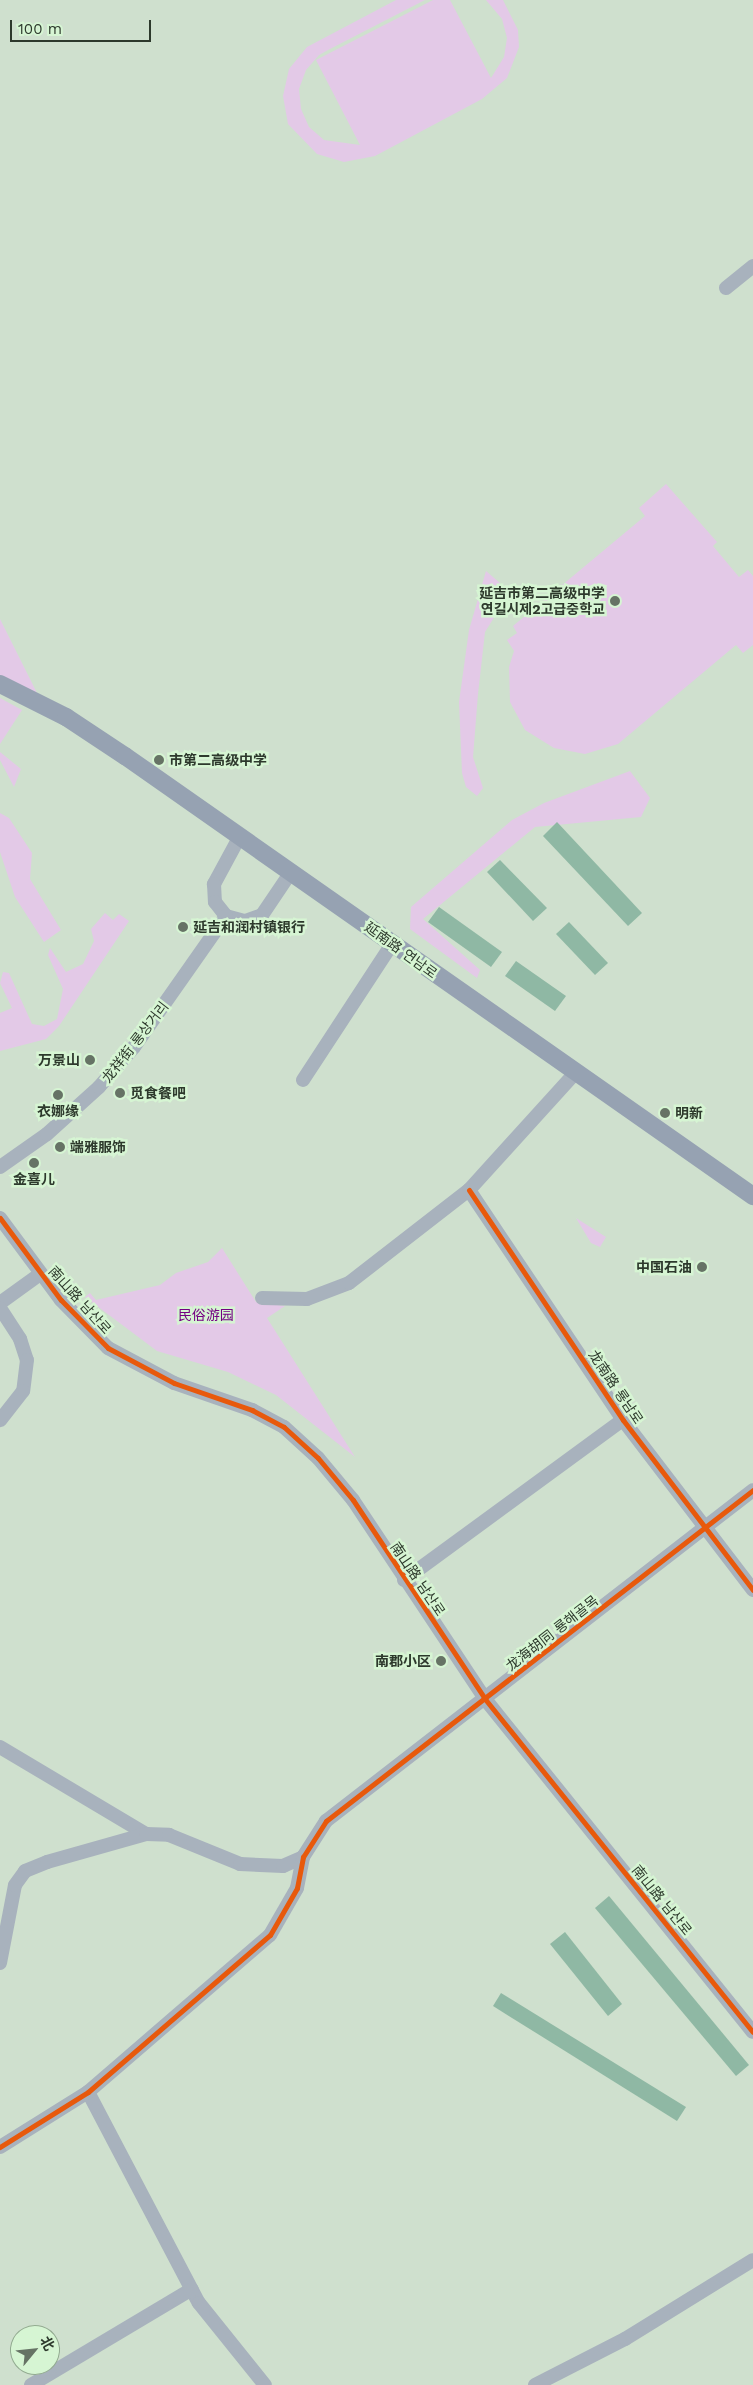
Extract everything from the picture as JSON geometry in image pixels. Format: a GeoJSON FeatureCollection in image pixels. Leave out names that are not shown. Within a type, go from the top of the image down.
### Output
{"type":"FeatureCollection","features":[{"type":"Feature","properties":{"kind":"main road","name":"延南路 연남로"},"geometry":{"type":"LineString","coordinates":[[0,684],[46,709],[66,717],[240,836],[753,1196]]}},
{"type":"Feature","properties":{"kind":"street"},"geometry":{"type":"LineString","coordinates":[[726,288],[753,266]]}},
{"type":"Feature","properties":{"kind":"street"},"geometry":{"type":"LineString","coordinates":[[240,836],[214,884],[216,902],[226,916],[244,921],[262,914],[291,872]]}},
{"type":"Feature","properties":{"kind":"street","name":"龙祥街 룡상거리"},"geometry":{"type":"LineString","coordinates":[[0,1168],[47,1134],[105,1080],[226,916]]}},
{"type":"Feature","properties":{"kind":"street"},"geometry":{"type":"LineString","coordinates":[[303,1080],[392,944]]}},
{"type":"Feature","properties":{"kind":"street"},"geometry":{"type":"LineString","coordinates":[[262,1298],[307,1299],[349,1283],[469,1190],[576,1072]]}},
{"type":"Feature","properties":{"kind":"street","name":"龙南路 룡남로"},"geometry":{"type":"LineString","coordinates":[[469,1190],[623,1420],[753,1590]]}},
{"type":"Feature","properties":{"kind":"street","name":"南山路 남산로"},"geometry":{"type":"LineString","coordinates":[[0,1218],[40,1274],[83,1324],[114,1352],[174,1383],[252,1410],[284,1427],[340,1484],[486,1699],[753,2032]]}},
{"type":"Feature","properties":{"kind":"street"},"geometry":{"type":"LineString","coordinates":[[0,1303],[40,1274]]}},
{"type":"Feature","properties":{"kind":"street"},"geometry":{"type":"LineString","coordinates":[[0,1308],[20,1339],[27,1360],[23,1392],[0,1420]]}},
{"type":"Feature","properties":{"kind":"street"},"geometry":{"type":"LineString","coordinates":[[404,1580],[623,1420]]}},
{"type":"Feature","properties":{"kind":"street","name":"龙海胡同 룡해골목"},"geometry":{"type":"LineString","coordinates":[[302,1857],[326,1821],[486,1699],[753,1490]]}},
{"type":"Feature","properties":{"kind":"street"},"geometry":{"type":"LineString","coordinates":[[0,1747],[146,1834]]}},
{"type":"Feature","properties":{"kind":"street"},"geometry":{"type":"LineString","coordinates":[[0,1963],[15,1884],[25,1871],[146,1834],[169,1835],[240,1864],[282,1866],[302,1857]]}},
{"type":"Feature","properties":{"kind":"street"},"geometry":{"type":"LineString","coordinates":[[0,2147],[88,2092],[270,1935],[297,1888],[302,1857]]}},
{"type":"Feature","properties":{"kind":"street"},"geometry":{"type":"LineString","coordinates":[[265,1866],[284,1870],[297,1888]]}},
{"type":"Feature","properties":{"kind":"street"},"geometry":{"type":"LineString","coordinates":[[88,2092],[192,2289],[265,2385]]}},
{"type":"Feature","properties":{"kind":"street"},"geometry":{"type":"LineString","coordinates":[[535,2385],[625,2339],[753,2260]]}},
{"type":"Feature","properties":{"kind":"street"},"geometry":{"type":"LineString","coordinates":[[31,2385],[192,2289]]}},
{"type":"Feature","properties":{"kind":"green space"},"geometry":{"type":"Polygon","coordinates":[[[396,0],[425,0],[319,55],[306,70],[299,89],[301,109],[309,127],[324,140],[360,145],[316,60],[433,0],[450,0],[491,78],[504,57],[507,38],[502,19],[486,0],[503,0],[518,30],[519,47],[507,78],[482,99],[375,156],[344,162],[317,154],[288,124],[283,96],[289,69],[307,47],[396,0]]]}},
{"type":"Feature","properties":{"kind":"green space"},"geometry":{"type":"Polygon","coordinates":[[[666,484],[717,542],[713,546],[739,577],[748,570],[753,576],[753,645],[743,653],[736,645],[618,744],[585,754],[554,748],[525,730],[510,702],[509,667],[514,651],[507,640],[517,633],[513,626],[645,516],[639,508],[666,484]]]}},
{"type":"Feature","properties":{"kind":"green space"},"geometry":{"type":"Polygon","coordinates":[[[486,571],[500,583],[495,616],[485,632],[478,694],[473,757],[483,788],[477,796],[466,787],[462,773],[459,702],[469,630],[486,571]]]}},
{"type":"Feature","properties":{"kind":"green space"},"geometry":{"type":"Polygon","coordinates":[[[0,619],[40,699],[0,678],[0,619]]]}},
{"type":"Feature","properties":{"kind":"green space"},"geometry":{"type":"Polygon","coordinates":[[[0,698],[22,710],[0,744],[0,698]]]}},
{"type":"Feature","properties":{"kind":"green space"},"geometry":{"type":"Polygon","coordinates":[[[0,752],[21,769],[14,787],[0,760],[0,752]]]}},
{"type":"Feature","properties":{"kind":"green space"},"geometry":{"type":"Polygon","coordinates":[[[630,771],[650,798],[641,817],[535,827],[423,919],[480,970],[477,978],[410,929],[411,907],[512,820],[544,803],[630,771]]]}},
{"type":"Feature","properties":{"kind":"green space"},"geometry":{"type":"Polygon","coordinates":[[[0,813],[9,818],[32,853],[30,879],[61,930],[44,942],[15,897],[0,852],[0,813]]]}},
{"type":"Feature","properties":{"kind":"green space"},"geometry":{"type":"Polygon","coordinates":[[[105,913],[113,920],[119,914],[129,921],[59,1026],[46,1039],[0,1051],[0,1013],[12,1008],[0,983],[3,972],[9,973],[32,1024],[44,1026],[57,1019],[63,989],[48,955],[50,948],[66,972],[83,964],[94,941],[91,929],[105,913]]]}},
{"type":"Feature","properties":{"kind":"green space"},"geometry":{"type":"Polygon","coordinates":[[[576,1218],[606,1237],[600,1247],[591,1243],[576,1218]]]}},
{"type":"Feature","properties":{"kind":"green space","name":"民俗游园"},"geometry":{"type":"Polygon","coordinates":[[[222,1248],[256,1302],[285,1306],[267,1318],[355,1457],[276,1395],[228,1372],[157,1351],[85,1297],[90,1293],[96,1300],[160,1285],[176,1273],[208,1262],[222,1248]]]}},
{"type":"Feature","properties":{"kind":"building"},"geometry":{"type":"Polygon","coordinates":[[[557,822],[642,913],[628,926],[543,836],[557,822]]]}},
{"type":"Feature","properties":{"kind":"building"},"geometry":{"type":"Polygon","coordinates":[[[500,860],[547,908],[533,921],[487,872],[500,860]]]}},
{"type":"Feature","properties":{"kind":"building"},"geometry":{"type":"Polygon","coordinates":[[[439,907],[502,952],[491,967],[428,922],[439,907]]]}},
{"type":"Feature","properties":{"kind":"building"},"geometry":{"type":"Polygon","coordinates":[[[569,922],[608,963],[595,975],[556,934],[569,922]]]}},
{"type":"Feature","properties":{"kind":"building"},"geometry":{"type":"Polygon","coordinates":[[[516,961],[566,996],[555,1011],[505,976],[516,961]]]}},
{"type":"Feature","properties":{"kind":"building"},"geometry":{"type":"Polygon","coordinates":[[[609,1896],[749,2065],[736,2076],[595,1908],[609,1896]]]}},
{"type":"Feature","properties":{"kind":"building"},"geometry":{"type":"Polygon","coordinates":[[[565,1932],[622,2004],[608,2016],[550,1944],[565,1932]]]}},
{"type":"Feature","properties":{"kind":"building"},"geometry":{"type":"Polygon","coordinates":[[[501,1993],[686,2107],[677,2121],[493,2006],[501,1993]]]}},
{"type":"Feature","properties":{"kind":"cycle path"},"geometry":{"type":"LineString","coordinates":[[469,1190],[623,1420],[753,1590]]}},
{"type":"Feature","properties":{"kind":"cycle path"},"geometry":{"type":"LineString","coordinates":[[0,1218],[61,1300],[108,1348],[174,1383],[252,1410],[284,1427],[318,1458],[353,1500],[485,1699],[753,2032]]}},
{"type":"Feature","properties":{"kind":"cycle path"},"geometry":{"type":"LineString","coordinates":[[0,2147],[88,2092],[270,1935],[297,1888],[303,1857],[326,1821],[753,1490]]}},
{"type":"Feature","properties":{"kind":"place","name":"延吉市第二高级中学 연길시제2고급중학교"},"geometry":{"type":"Point","coordinates":[615,601]}},
{"type":"Feature","properties":{"kind":"place","name":"市第二高级中学"},"geometry":{"type":"Point","coordinates":[159,760]}},
{"type":"Feature","properties":{"kind":"place","name":"延吉和润村镇银行"},"geometry":{"type":"Point","coordinates":[183,927]}},
{"type":"Feature","properties":{"kind":"place","name":"万景山"},"geometry":{"type":"Point","coordinates":[90,1060]}},
{"type":"Feature","properties":{"kind":"place","name":"觅食餐吧"},"geometry":{"type":"Point","coordinates":[120,1093]}},
{"type":"Feature","properties":{"kind":"place","name":"衣娜缘"},"geometry":{"type":"Point","coordinates":[58,1095]}},
{"type":"Feature","properties":{"kind":"place","name":"明新"},"geometry":{"type":"Point","coordinates":[665,1113]}},
{"type":"Feature","properties":{"kind":"place","name":"端雅服饰"},"geometry":{"type":"Point","coordinates":[60,1147]}},
{"type":"Feature","properties":{"kind":"place","name":"金喜儿"},"geometry":{"type":"Point","coordinates":[34,1163]}},
{"type":"Feature","properties":{"kind":"place","name":"中国石油"},"geometry":{"type":"Point","coordinates":[702,1267]}},
{"type":"Feature","properties":{"kind":"place","name":"南郡小区"},"geometry":{"type":"Point","coordinates":[441,1661]}}]}
